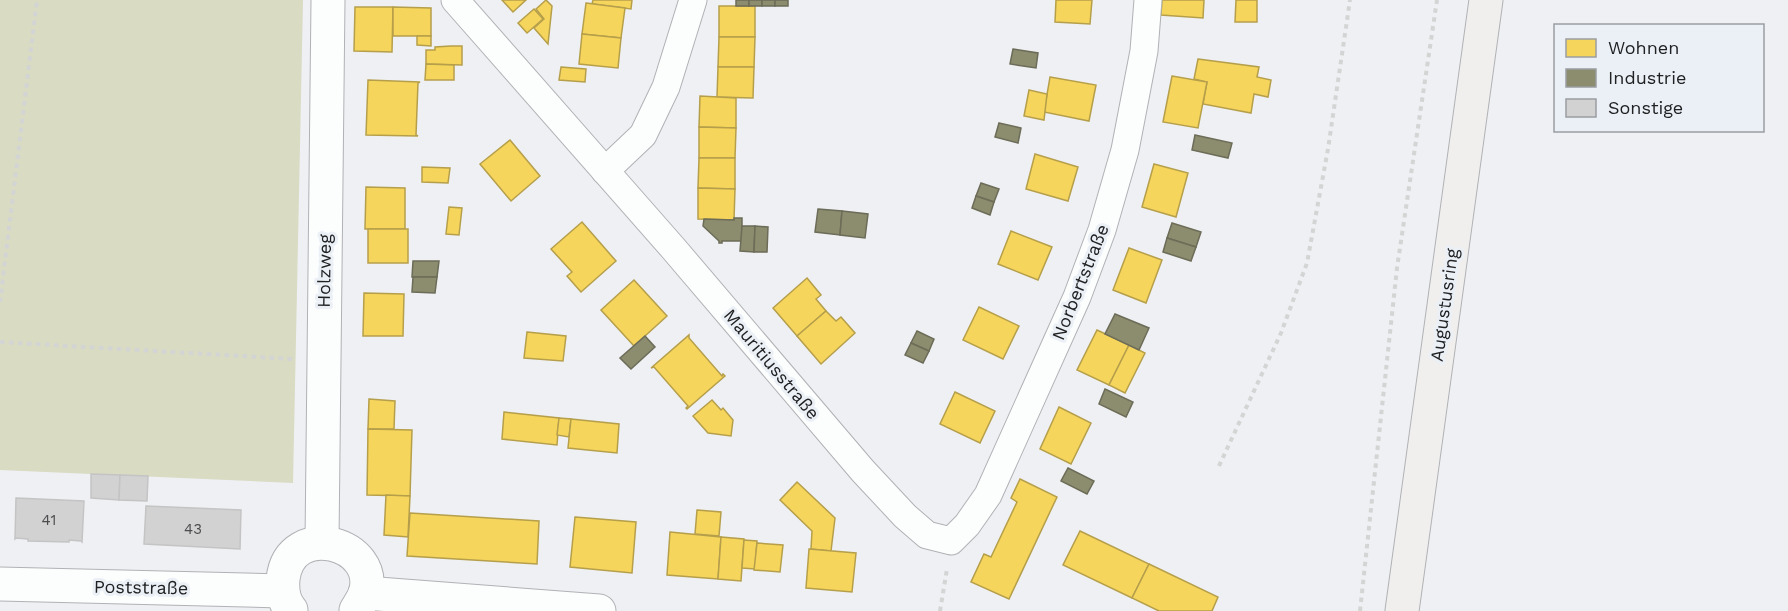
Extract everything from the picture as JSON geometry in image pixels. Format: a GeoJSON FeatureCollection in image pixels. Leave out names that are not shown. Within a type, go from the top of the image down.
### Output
{"type":"FeatureCollection","features":[{"type":"Feature","properties":{"kind":"main road","name":"Augustusring"},"geometry":{"type":"LineString","coordinates":[[1402,611],[1486,0]]}},
{"type":"Feature","properties":{"kind":"street","name":"Holzweg"},"geometry":{"type":"LineString","coordinates":[[322,542],[328,0]]}},
{"type":"Feature","properties":{"kind":"street","name":"Mauritiusstraße"},"geometry":{"type":"LineString","coordinates":[[455,0],[674,248],[863,471],[905,516],[927,534],[951,541]]}},
{"type":"Feature","properties":{"kind":"street"},"geometry":{"type":"LineString","coordinates":[[605,171],[643,135],[666,87],[693,0]]}},
{"type":"Feature","properties":{"kind":"street","name":"Norbertstraße"},"geometry":{"type":"LineString","coordinates":[[951,541],[967,525],[988,495],[1077,297],[1102,230],[1125,150],[1144,51],[1148,0]]}},
{"type":"Feature","properties":{"kind":"street","name":"Poststraße"},"geometry":{"type":"LineString","coordinates":[[0,584],[287,601],[285,567],[299,549],[322,542]]}},
{"type":"Feature","properties":{"kind":"street"},"geometry":{"type":"LineString","coordinates":[[322,542],[342,546],[356,557],[366,573],[361,602],[599,611]]}},
{"type":"Feature","properties":{"kind":"path"},"geometry":{"type":"LineString","coordinates":[[0,302],[37,0]]}},
{"type":"Feature","properties":{"kind":"path"},"geometry":{"type":"LineString","coordinates":[[1219,466],[1281,333],[1307,262],[1328,149],[1350,0]]}},
{"type":"Feature","properties":{"kind":"path"},"geometry":{"type":"LineString","coordinates":[[1360,611],[1397,268],[1437,0]]}},
{"type":"Feature","properties":{"kind":"path"},"geometry":{"type":"LineString","coordinates":[[0,342],[293,359]]}},
{"type":"Feature","properties":{"kind":"path"},"geometry":{"type":"LineString","coordinates":[[940,611],[951,541]]}},
{"type":"Feature","properties":{"kind":"green space"},"geometry":{"type":"Polygon","coordinates":[[[0,0],[303,0],[293,483],[0,470],[0,0]]]}},
{"type":"Feature","properties":{"kind":"building: Wohnen"},"geometry":{"type":"Polygon","coordinates":[[[502,0],[526,0],[513,12],[502,0]]]}},
{"type":"Feature","properties":{"kind":"building: Wohnen"},"geometry":{"type":"Polygon","coordinates":[[[546,0],[552,6],[548,44],[534,28],[544,19],[536,9],[546,0]]]}},
{"type":"Feature","properties":{"kind":"building: Wohnen"},"geometry":{"type":"Polygon","coordinates":[[[593,0],[632,0],[631,9],[592,4],[593,0]]]}},
{"type":"Feature","properties":{"kind":"building: Wohnen"},"geometry":{"type":"Polygon","coordinates":[[[1056,0],[1092,0],[1090,24],[1055,22],[1056,0]]]}},
{"type":"Feature","properties":{"kind":"building: Wohnen"},"geometry":{"type":"Polygon","coordinates":[[[1162,0],[1204,0],[1203,18],[1161,15],[1162,0]]]}},
{"type":"Feature","properties":{"kind":"building: Wohnen"},"geometry":{"type":"Polygon","coordinates":[[[1236,0],[1257,0],[1257,22],[1235,22],[1236,0]]]}},
{"type":"Feature","properties":{"kind":"building: Wohnen"},"geometry":{"type":"Polygon","coordinates":[[[586,3],[625,8],[621,38],[582,34],[586,3]]]}},
{"type":"Feature","properties":{"kind":"building: Wohnen"},"geometry":{"type":"Polygon","coordinates":[[[719,6],[755,6],[755,37],[719,37],[719,6]]]}},
{"type":"Feature","properties":{"kind":"building: Wohnen"},"geometry":{"type":"Polygon","coordinates":[[[355,7],[393,7],[392,52],[354,51],[355,7]]]}},
{"type":"Feature","properties":{"kind":"building: Wohnen"},"geometry":{"type":"Polygon","coordinates":[[[393,7],[431,8],[431,36],[393,36],[393,7]]]}},
{"type":"Feature","properties":{"kind":"building: Wohnen"},"geometry":{"type":"Polygon","coordinates":[[[534,9],[543,19],[527,33],[518,23],[534,9]]]}},
{"type":"Feature","properties":{"kind":"building: Wohnen"},"geometry":{"type":"Polygon","coordinates":[[[582,34],[621,38],[618,68],[579,64],[582,34]]]}},
{"type":"Feature","properties":{"kind":"building: Wohnen"},"geometry":{"type":"Polygon","coordinates":[[[417,36],[431,36],[431,46],[417,45],[417,36]]]}},
{"type":"Feature","properties":{"kind":"building: Wohnen"},"geometry":{"type":"Polygon","coordinates":[[[719,37],[755,37],[754,67],[718,67],[719,37]]]}},
{"type":"Feature","properties":{"kind":"building: Wohnen"},"geometry":{"type":"Polygon","coordinates":[[[462,46],[462,65],[426,64],[426,50],[435,50],[435,47],[462,46]]]}},
{"type":"Feature","properties":{"kind":"building: Wohnen"},"geometry":{"type":"Polygon","coordinates":[[[1198,59],[1259,67],[1257,77],[1271,80],[1268,97],[1254,94],[1251,113],[1203,104],[1207,82],[1194,79],[1198,59]]]}},
{"type":"Feature","properties":{"kind":"building: Wohnen"},"geometry":{"type":"Polygon","coordinates":[[[426,64],[454,65],[454,80],[425,80],[426,64]]]}},
{"type":"Feature","properties":{"kind":"building: Wohnen"},"geometry":{"type":"Polygon","coordinates":[[[561,67],[586,69],[585,82],[559,80],[561,67]]]}},
{"type":"Feature","properties":{"kind":"building: Wohnen"},"geometry":{"type":"Polygon","coordinates":[[[718,67],[754,67],[753,98],[717,97],[718,67]]]}},
{"type":"Feature","properties":{"kind":"building: Wohnen"},"geometry":{"type":"Polygon","coordinates":[[[1172,76],[1207,82],[1198,128],[1163,122],[1172,76]]]}},
{"type":"Feature","properties":{"kind":"building: Wohnen"},"geometry":{"type":"Polygon","coordinates":[[[1050,77],[1096,85],[1089,121],[1044,112],[1050,77]]]}},
{"type":"Feature","properties":{"kind":"building: Wohnen"},"geometry":{"type":"Polygon","coordinates":[[[368,80],[420,82],[418,83],[416,135],[418,136],[366,135],[368,80]]]}},
{"type":"Feature","properties":{"kind":"building: Wohnen"},"geometry":{"type":"Polygon","coordinates":[[[1029,90],[1047,94],[1044,120],[1024,116],[1029,90]]]}},
{"type":"Feature","properties":{"kind":"building: Wohnen"},"geometry":{"type":"Polygon","coordinates":[[[700,96],[736,98],[736,128],[699,127],[700,96]]]}},
{"type":"Feature","properties":{"kind":"building: Wohnen"},"geometry":{"type":"Polygon","coordinates":[[[699,127],[736,128],[735,158],[699,158],[699,127]]]}},
{"type":"Feature","properties":{"kind":"building: Wohnen"},"geometry":{"type":"Polygon","coordinates":[[[510,140],[540,176],[511,201],[480,164],[510,140]]]}},
{"type":"Feature","properties":{"kind":"building: Wohnen"},"geometry":{"type":"Polygon","coordinates":[[[1035,154],[1078,167],[1068,201],[1026,189],[1035,154]]]}},
{"type":"Feature","properties":{"kind":"building: Wohnen"},"geometry":{"type":"Polygon","coordinates":[[[699,158],[735,158],[735,189],[698,188],[699,158]]]}},
{"type":"Feature","properties":{"kind":"building: Wohnen"},"geometry":{"type":"Polygon","coordinates":[[[1154,164],[1188,173],[1176,217],[1142,207],[1154,164]]]}},
{"type":"Feature","properties":{"kind":"building: Wohnen"},"geometry":{"type":"Polygon","coordinates":[[[422,167],[450,168],[448,183],[422,182],[422,167]]]}},
{"type":"Feature","properties":{"kind":"building: Wohnen"},"geometry":{"type":"Polygon","coordinates":[[[366,187],[405,188],[405,229],[365,229],[366,187]]]}},
{"type":"Feature","properties":{"kind":"building: Wohnen"},"geometry":{"type":"Polygon","coordinates":[[[698,188],[735,189],[734,220],[698,219],[698,188]]]}},
{"type":"Feature","properties":{"kind":"building: Wohnen"},"geometry":{"type":"Polygon","coordinates":[[[449,207],[462,208],[459,235],[446,234],[449,207]]]}},
{"type":"Feature","properties":{"kind":"building: Wohnen"},"geometry":{"type":"Polygon","coordinates":[[[582,222],[616,261],[581,292],[567,276],[572,272],[551,249],[582,222]]]}},
{"type":"Feature","properties":{"kind":"building: Wohnen"},"geometry":{"type":"Polygon","coordinates":[[[368,229],[408,229],[408,263],[368,263],[368,229]]]}},
{"type":"Feature","properties":{"kind":"building: Wohnen"},"geometry":{"type":"Polygon","coordinates":[[[1011,231],[1052,247],[1038,280],[998,264],[1011,231]]]}},
{"type":"Feature","properties":{"kind":"building: Wohnen"},"geometry":{"type":"Polygon","coordinates":[[[1129,248],[1162,260],[1146,303],[1113,290],[1129,248]]]}},
{"type":"Feature","properties":{"kind":"building: Wohnen"},"geometry":{"type":"Polygon","coordinates":[[[807,278],[821,295],[816,299],[826,311],[797,336],[773,308],[807,278]]]}},
{"type":"Feature","properties":{"kind":"building: Wohnen"},"geometry":{"type":"Polygon","coordinates":[[[634,280],[667,316],[634,346],[601,310],[634,280]]]}},
{"type":"Feature","properties":{"kind":"building: Wohnen"},"geometry":{"type":"Polygon","coordinates":[[[364,293],[404,294],[403,336],[363,336],[364,293]]]}},
{"type":"Feature","properties":{"kind":"building: Wohnen"},"geometry":{"type":"Polygon","coordinates":[[[979,307],[1019,326],[1003,359],[963,340],[979,307]]]}},
{"type":"Feature","properties":{"kind":"building: Wohnen"},"geometry":{"type":"Polygon","coordinates":[[[826,311],[836,321],[841,317],[855,333],[821,364],[797,336],[826,311]]]}},
{"type":"Feature","properties":{"kind":"building: Wohnen"},"geometry":{"type":"Polygon","coordinates":[[[1097,330],[1129,345],[1109,385],[1077,370],[1097,330]]]}},
{"type":"Feature","properties":{"kind":"building: Wohnen"},"geometry":{"type":"Polygon","coordinates":[[[527,332],[566,336],[563,361],[524,358],[527,332]]]}},
{"type":"Feature","properties":{"kind":"building: Wohnen"},"geometry":{"type":"Polygon","coordinates":[[[689,335],[689,338],[722,376],[723,374],[725,376],[687,409],[688,406],[654,367],[651,368],[689,335]]]}},
{"type":"Feature","properties":{"kind":"building: Wohnen"},"geometry":{"type":"Polygon","coordinates":[[[1129,345],[1145,353],[1125,393],[1109,385],[1129,345]]]}},
{"type":"Feature","properties":{"kind":"building: Wohnen"},"geometry":{"type":"Polygon","coordinates":[[[955,392],[995,411],[980,443],[940,424],[955,392]]]}},
{"type":"Feature","properties":{"kind":"building: Wohnen"},"geometry":{"type":"Polygon","coordinates":[[[369,399],[395,401],[394,429],[368,429],[369,399]]]}},
{"type":"Feature","properties":{"kind":"building: Wohnen"},"geometry":{"type":"Polygon","coordinates":[[[712,400],[733,420],[731,436],[708,433],[693,416],[712,400]]]}},
{"type":"Feature","properties":{"kind":"building: Wohnen"},"geometry":{"type":"Polygon","coordinates":[[[1059,407],[1091,423],[1071,464],[1040,449],[1059,407]]]}},
{"type":"Feature","properties":{"kind":"building: Wohnen"},"geometry":{"type":"Polygon","coordinates":[[[504,412],[559,418],[557,445],[502,439],[504,412]]]}},
{"type":"Feature","properties":{"kind":"building: Wohnen"},"geometry":{"type":"Polygon","coordinates":[[[559,418],[571,419],[569,437],[557,435],[559,418]]]}},
{"type":"Feature","properties":{"kind":"building: Wohnen"},"geometry":{"type":"Polygon","coordinates":[[[571,419],[619,424],[617,453],[568,448],[571,419]]]}},
{"type":"Feature","properties":{"kind":"building: Wohnen"},"geometry":{"type":"Polygon","coordinates":[[[368,429],[412,430],[410,496],[367,495],[368,429]]]}},
{"type":"Feature","properties":{"kind":"building: Wohnen"},"geometry":{"type":"Polygon","coordinates":[[[1020,479],[1057,497],[1009,599],[971,582],[984,554],[991,557],[1017,502],[1011,498],[1020,479]]]}},
{"type":"Feature","properties":{"kind":"building: Wohnen"},"geometry":{"type":"Polygon","coordinates":[[[797,482],[835,518],[831,551],[811,549],[812,531],[780,500],[797,482]]]}},
{"type":"Feature","properties":{"kind":"building: Wohnen"},"geometry":{"type":"Polygon","coordinates":[[[386,495],[410,496],[408,537],[384,535],[386,495]]]}},
{"type":"Feature","properties":{"kind":"building: Wohnen"},"geometry":{"type":"Polygon","coordinates":[[[697,510],[721,512],[719,536],[695,534],[697,510]]]}},
{"type":"Feature","properties":{"kind":"building: Wohnen"},"geometry":{"type":"Polygon","coordinates":[[[410,513],[539,521],[537,564],[407,556],[410,513]]]}},
{"type":"Feature","properties":{"kind":"building: Wohnen"},"geometry":{"type":"Polygon","coordinates":[[[575,517],[636,522],[632,573],[570,567],[575,517]]]}},
{"type":"Feature","properties":{"kind":"building: Wohnen"},"geometry":{"type":"Polygon","coordinates":[[[1080,531],[1149,564],[1132,598],[1063,565],[1080,531]]]}},
{"type":"Feature","properties":{"kind":"building: Wohnen"},"geometry":{"type":"Polygon","coordinates":[[[670,532],[721,537],[718,579],[667,575],[670,532]]]}},
{"type":"Feature","properties":{"kind":"building: Wohnen"},"geometry":{"type":"Polygon","coordinates":[[[721,537],[744,539],[741,581],[718,579],[721,537]]]}},
{"type":"Feature","properties":{"kind":"building: Wohnen"},"geometry":{"type":"Polygon","coordinates":[[[744,540],[757,541],[755,569],[742,568],[744,540]]]}},
{"type":"Feature","properties":{"kind":"building: Wohnen"},"geometry":{"type":"Polygon","coordinates":[[[757,543],[783,545],[780,572],[754,570],[757,543]]]}},
{"type":"Feature","properties":{"kind":"building: Wohnen"},"geometry":{"type":"Polygon","coordinates":[[[809,549],[856,553],[852,592],[806,588],[809,549]]]}},
{"type":"Feature","properties":{"kind":"building: Wohnen"},"geometry":{"type":"Polygon","coordinates":[[[1149,564],[1218,597],[1212,611],[1159,611],[1132,598],[1149,564]]]}},
{"type":"Feature","properties":{"kind":"building: Industrie"},"geometry":{"type":"Polygon","coordinates":[[[736,0],[749,0],[749,6],[736,6],[736,0]]]}},
{"type":"Feature","properties":{"kind":"building: Industrie"},"geometry":{"type":"Polygon","coordinates":[[[749,0],[762,0],[762,6],[749,6],[749,0]]]}},
{"type":"Feature","properties":{"kind":"building: Industrie"},"geometry":{"type":"Polygon","coordinates":[[[762,0],[775,0],[775,6],[762,6],[762,0]]]}},
{"type":"Feature","properties":{"kind":"building: Industrie"},"geometry":{"type":"Polygon","coordinates":[[[775,0],[788,0],[788,6],[775,6],[775,0]]]}},
{"type":"Feature","properties":{"kind":"building: Industrie"},"geometry":{"type":"Polygon","coordinates":[[[1013,49],[1038,53],[1036,68],[1010,64],[1013,49]]]}},
{"type":"Feature","properties":{"kind":"building: Industrie"},"geometry":{"type":"Polygon","coordinates":[[[999,123],[1021,128],[1018,143],[995,137],[999,123]]]}},
{"type":"Feature","properties":{"kind":"building: Industrie"},"geometry":{"type":"Polygon","coordinates":[[[1195,135],[1232,143],[1228,158],[1192,150],[1195,135]]]}},
{"type":"Feature","properties":{"kind":"building: Industrie"},"geometry":{"type":"Polygon","coordinates":[[[981,183],[999,189],[994,202],[976,196],[981,183]]]}},
{"type":"Feature","properties":{"kind":"building: Industrie"},"geometry":{"type":"Polygon","coordinates":[[[976,196],[994,202],[990,215],[972,208],[976,196]]]}},
{"type":"Feature","properties":{"kind":"building: Industrie"},"geometry":{"type":"Polygon","coordinates":[[[818,209],[842,211],[840,235],[815,232],[818,209]]]}},
{"type":"Feature","properties":{"kind":"building: Industrie"},"geometry":{"type":"Polygon","coordinates":[[[842,211],[868,214],[865,238],[840,235],[842,211]]]}},
{"type":"Feature","properties":{"kind":"building: Industrie"},"geometry":{"type":"Polygon","coordinates":[[[734,218],[742,218],[742,241],[719,243],[703,226],[704,219],[734,220],[734,218]]]}},
{"type":"Feature","properties":{"kind":"building: Industrie"},"geometry":{"type":"Polygon","coordinates":[[[1172,223],[1201,232],[1196,247],[1167,238],[1172,223]]]}},
{"type":"Feature","properties":{"kind":"building: Industrie"},"geometry":{"type":"Polygon","coordinates":[[[742,226],[755,226],[754,252],[740,251],[742,226]]]}},
{"type":"Feature","properties":{"kind":"building: Industrie"},"geometry":{"type":"Polygon","coordinates":[[[755,226],[768,227],[767,252],[754,252],[755,226]]]}},
{"type":"Feature","properties":{"kind":"building: Industrie"},"geometry":{"type":"Polygon","coordinates":[[[1167,238],[1196,247],[1191,261],[1163,252],[1167,238]]]}},
{"type":"Feature","properties":{"kind":"building: Industrie"},"geometry":{"type":"Polygon","coordinates":[[[413,261],[439,261],[437,277],[412,277],[413,261]]]}},
{"type":"Feature","properties":{"kind":"building: Industrie"},"geometry":{"type":"Polygon","coordinates":[[[413,277],[437,277],[435,293],[412,292],[413,277]]]}},
{"type":"Feature","properties":{"kind":"building: Industrie"},"geometry":{"type":"Polygon","coordinates":[[[1115,314],[1149,328],[1139,350],[1105,334],[1115,314]]]}},
{"type":"Feature","properties":{"kind":"building: Industrie"},"geometry":{"type":"Polygon","coordinates":[[[917,331],[934,339],[929,351],[911,343],[917,331]]]}},
{"type":"Feature","properties":{"kind":"building: Industrie"},"geometry":{"type":"Polygon","coordinates":[[[645,336],[655,347],[631,369],[620,358],[645,336]]]}},
{"type":"Feature","properties":{"kind":"building: Industrie"},"geometry":{"type":"Polygon","coordinates":[[[911,343],[929,351],[923,363],[905,355],[911,343]]]}},
{"type":"Feature","properties":{"kind":"building: Industrie"},"geometry":{"type":"Polygon","coordinates":[[[1105,389],[1133,402],[1126,417],[1099,404],[1105,389]]]}},
{"type":"Feature","properties":{"kind":"building: Industrie"},"geometry":{"type":"Polygon","coordinates":[[[1068,468],[1094,481],[1087,494],[1061,481],[1068,468]]]}},
{"type":"Feature","properties":{"kind":"building: Sonstige"},"geometry":{"type":"Polygon","coordinates":[[[91,474],[120,475],[119,500],[91,498],[91,474]]]}},
{"type":"Feature","properties":{"kind":"building: Sonstige"},"geometry":{"type":"Polygon","coordinates":[[[120,475],[148,476],[147,501],[119,500],[120,475]]]}},
{"type":"Feature","properties":{"kind":"building: Sonstige"},"geometry":{"type":"Polygon","coordinates":[[[16,498],[84,501],[82,542],[15,539],[16,498]]]}},
{"type":"Feature","properties":{"kind":"building: Sonstige"},"geometry":{"type":"Polygon","coordinates":[[[146,506],[241,510],[240,549],[144,544],[146,506]]]}}]}
